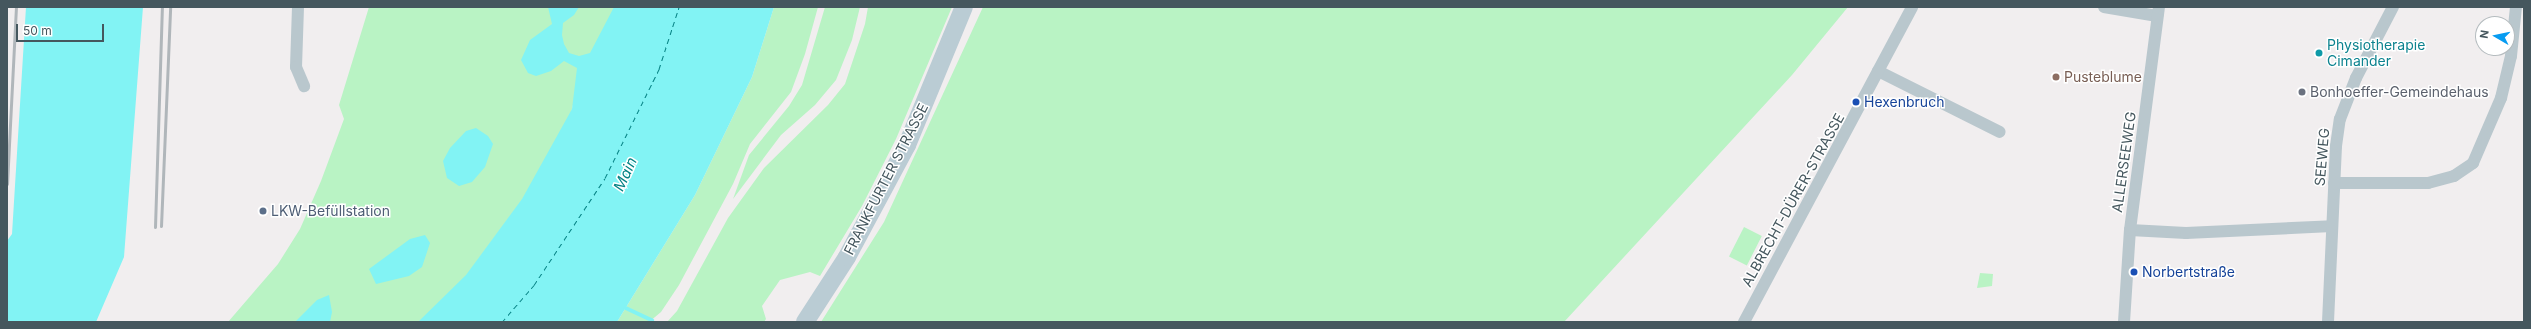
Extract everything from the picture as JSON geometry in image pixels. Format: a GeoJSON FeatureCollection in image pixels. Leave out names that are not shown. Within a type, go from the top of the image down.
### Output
{"type":"FeatureCollection","features":[{"type":"Feature","properties":{"kind":"main road","name":"FRANKFURTER STRASSE"},"geometry":{"type":"LineString","coordinates":[[805,322],[848,257],[907,145],[964,7]]}},
{"type":"Feature","properties":{"kind":"street"},"geometry":{"type":"LineString","coordinates":[[298,7],[296,67],[304,86]]}},
{"type":"Feature","properties":{"kind":"street","name":"ALBRECHT-DÜRER-STRASSE"},"geometry":{"type":"LineString","coordinates":[[1744,322],[1912,7]]}},
{"type":"Feature","properties":{"kind":"street"},"geometry":{"type":"LineString","coordinates":[[2104,7],[2158,11]]}},
{"type":"Feature","properties":{"kind":"street","name":"SEEWEG"},"geometry":{"type":"LineString","coordinates":[[2328,322],[2334,183],[2338,133],[2347,97],[2392,7]]}},
{"type":"Feature","properties":{"kind":"street"},"geometry":{"type":"LineString","coordinates":[[2334,183],[2428,183],[2454,176],[2473,163],[2501,98],[2511,56],[2516,7]]}},
{"type":"Feature","properties":{"kind":"street","name":"ALLERSEEWEG"},"geometry":{"type":"LineString","coordinates":[[2124,322],[2130,230],[2158,11]]}},
{"type":"Feature","properties":{"kind":"street"},"geometry":{"type":"LineString","coordinates":[[1878,71],[2000,132]]}},
{"type":"Feature","properties":{"kind":"street"},"geometry":{"type":"LineString","coordinates":[[2130,230],[2192,233],[2332,226]]}},
{"type":"Feature","properties":{"kind":"green space"},"geometry":{"type":"Polygon","coordinates":[[[369,7],[550,7],[563,57],[581,69],[570,118],[522,200],[466,276],[419,322],[228,322],[278,264],[300,229],[321,181],[344,119],[339,105],[369,7]]]}},
{"type":"Feature","properties":{"kind":"green space"},"geometry":{"type":"Polygon","coordinates":[[[571,7],[617,7],[589,57],[578,58],[562,52],[562,22],[571,7]]]}},
{"type":"Feature","properties":{"kind":"green space"},"geometry":{"type":"Polygon","coordinates":[[[774,7],[818,7],[805,54],[791,92],[750,144],[733,184],[679,285],[661,312],[649,322],[617,322],[695,195],[752,77],[774,7]]]}},
{"type":"Feature","properties":{"kind":"green space"},"geometry":{"type":"Polygon","coordinates":[[[825,7],[860,7],[852,40],[836,80],[815,105],[781,135],[733,199],[749,155],[789,106],[802,85],[825,7]]]}},
{"type":"Feature","properties":{"kind":"green space"},"geometry":{"type":"Polygon","coordinates":[[[868,7],[952,7],[896,139],[862,206],[820,276],[810,272],[780,280],[762,306],[766,319],[764,322],[667,322],[677,311],[728,218],[764,168],[828,105],[845,84],[865,24],[868,7]]]}},
{"type":"Feature","properties":{"kind":"green space"},"geometry":{"type":"Polygon","coordinates":[[[983,7],[1848,7],[1792,75],[1564,322],[821,322],[884,222],[983,7]]]}},
{"type":"Feature","properties":{"kind":"green space"},"geometry":{"type":"Polygon","coordinates":[[[1744,227],[1762,236],[1747,265],[1729,256],[1744,227]]]}},
{"type":"Feature","properties":{"kind":"green space"},"geometry":{"type":"Polygon","coordinates":[[[1980,273],[1993,274],[1992,286],[1977,288],[1980,273]]]}},
{"type":"Feature","properties":{"kind":"water"},"geometry":{"type":"Polygon","coordinates":[[[26,7],[143,7],[124,257],[96,322],[7,322],[7,241],[12,234],[26,7]]]}},
{"type":"Feature","properties":{"kind":"water","name":"Main"},"geometry":{"type":"Polygon","coordinates":[[[548,7],[579,7],[574,15],[563,23],[562,35],[564,44],[569,53],[579,56],[590,53],[614,7],[774,7],[752,77],[695,195],[617,322],[418,322],[466,275],[522,199],[572,109],[577,68],[564,61],[551,71],[536,76],[528,73],[521,60],[530,40],[552,24],[548,7]]]}},
{"type":"Feature","properties":{"kind":"water"},"geometry":{"type":"Polygon","coordinates":[[[476,128],[488,136],[493,144],[485,167],[472,182],[459,186],[447,178],[443,161],[450,148],[466,131],[476,128]]]}},
{"type":"Feature","properties":{"kind":"water"},"geometry":{"type":"Polygon","coordinates":[[[425,235],[430,243],[422,267],[409,276],[376,284],[369,269],[410,239],[425,235]]]}},
{"type":"Feature","properties":{"kind":"water"},"geometry":{"type":"Polygon","coordinates":[[[329,295],[332,312],[330,322],[295,322],[317,300],[329,295]]]}},
{"type":"Feature","properties":{"kind":"waterway"},"geometry":{"type":"LineString","coordinates":[[626,308],[652,320]]}},
{"type":"Feature","properties":{"kind":"ferry route"},"geometry":{"type":"LineString","coordinates":[[502,322],[534,285],[605,178],[659,69],[679,7]]}},
{"type":"Feature","properties":{"kind":"railway"},"geometry":{"type":"LineString","coordinates":[[7,184],[16,7]]}},
{"type":"Feature","properties":{"kind":"railway"},"geometry":{"type":"LineString","coordinates":[[155,227],[162,7]]}},
{"type":"Feature","properties":{"kind":"railway"},"geometry":{"type":"LineString","coordinates":[[161,226],[170,7]]}},
{"type":"Feature","properties":{"kind":"place","name":"Physiotherapie Cimander"},"geometry":{"type":"Point","coordinates":[2319,53]}},
{"type":"Feature","properties":{"kind":"place","name":"Pusteblume"},"geometry":{"type":"Point","coordinates":[2056,77]}},
{"type":"Feature","properties":{"kind":"place","name":"Bonhoeffer-Gemeindehaus"},"geometry":{"type":"Point","coordinates":[2302,92]}},
{"type":"Feature","properties":{"kind":"place","name":"Hexenbruch"},"geometry":{"type":"Point","coordinates":[1856,102]}},
{"type":"Feature","properties":{"kind":"place","name":"LKW-Befüllstation"},"geometry":{"type":"Point","coordinates":[263,211]}},
{"type":"Feature","properties":{"kind":"place","name":"Norbertstraße"},"geometry":{"type":"Point","coordinates":[2134,272]}}]}
